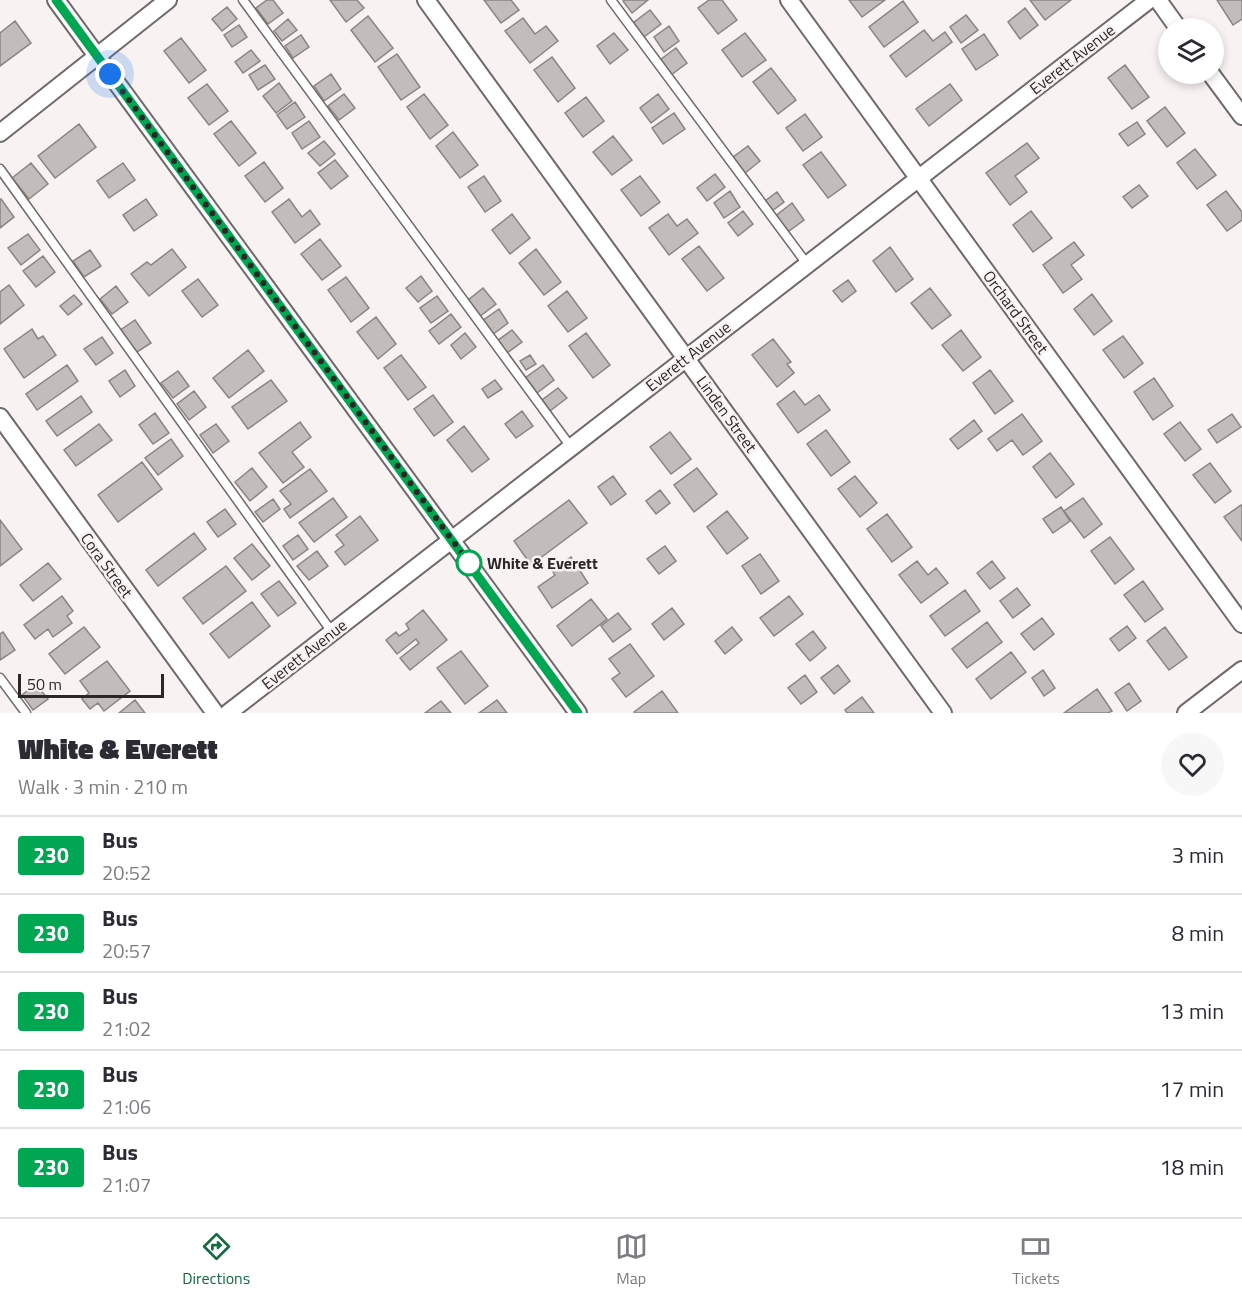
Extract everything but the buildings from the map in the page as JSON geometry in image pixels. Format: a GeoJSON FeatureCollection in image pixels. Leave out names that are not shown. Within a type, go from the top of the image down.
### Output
{"type":"FeatureCollection","features":[{"type":"Feature","properties":{"kind":"street"},"geometry":{"type":"LineString","coordinates":[[56,0],[578,713]]}},
{"type":"Feature","properties":{"kind":"street"},"geometry":{"type":"LineString","coordinates":[[0,133],[168,0]]}},
{"type":"Feature","properties":{"kind":"street","name":"Linden Street"},"geometry":{"type":"LineString","coordinates":[[426,0],[943,713]]}},
{"type":"Feature","properties":{"kind":"street","name":"Orchard Street"},"geometry":{"type":"LineString","coordinates":[[789,0],[1242,624]]}},
{"type":"Feature","properties":{"kind":"street","name":"Everett Avenue"},"geometry":{"type":"LineString","coordinates":[[228,713],[1149,0]]}},
{"type":"Feature","properties":{"kind":"street"},"geometry":{"type":"LineString","coordinates":[[1158,0],[1171,18]]}},
{"type":"Feature","properties":{"kind":"street"},"geometry":{"type":"LineString","coordinates":[[1218,84],[1242,116]]}},
{"type":"Feature","properties":{"kind":"street","name":"Cora Street"},"geometry":{"type":"LineString","coordinates":[[0,417],[215,713]]}},
{"type":"Feature","properties":{"kind":"street"},"geometry":{"type":"LineString","coordinates":[[1186,713],[1242,670]]}},
{"type":"Feature","properties":{"kind":"lane"},"geometry":{"type":"LineString","coordinates":[[243,0],[571,447]]}},
{"type":"Feature","properties":{"kind":"lane"},"geometry":{"type":"LineString","coordinates":[[612,0],[807,264]]}},
{"type":"Feature","properties":{"kind":"lane"},"geometry":{"type":"LineString","coordinates":[[0,169],[332,632]]}},
{"type":"Feature","properties":{"kind":"lane"},"geometry":{"type":"LineString","coordinates":[[0,678],[26,713]]}},
{"type":"Feature","properties":{"kind":"bus line","name":"230"},"geometry":{"type":"LineString","coordinates":[[56,0],[578,713]]}},
{"type":"Feature","properties":{"kind":"place","name":"White & Everett"},"geometry":{"type":"Point","coordinates":[469,563]}},
{"type":"Feature","properties":{"kind":"route"},"geometry":{"type":"LineString","coordinates":[[110,74],[469,563]]}}]}
